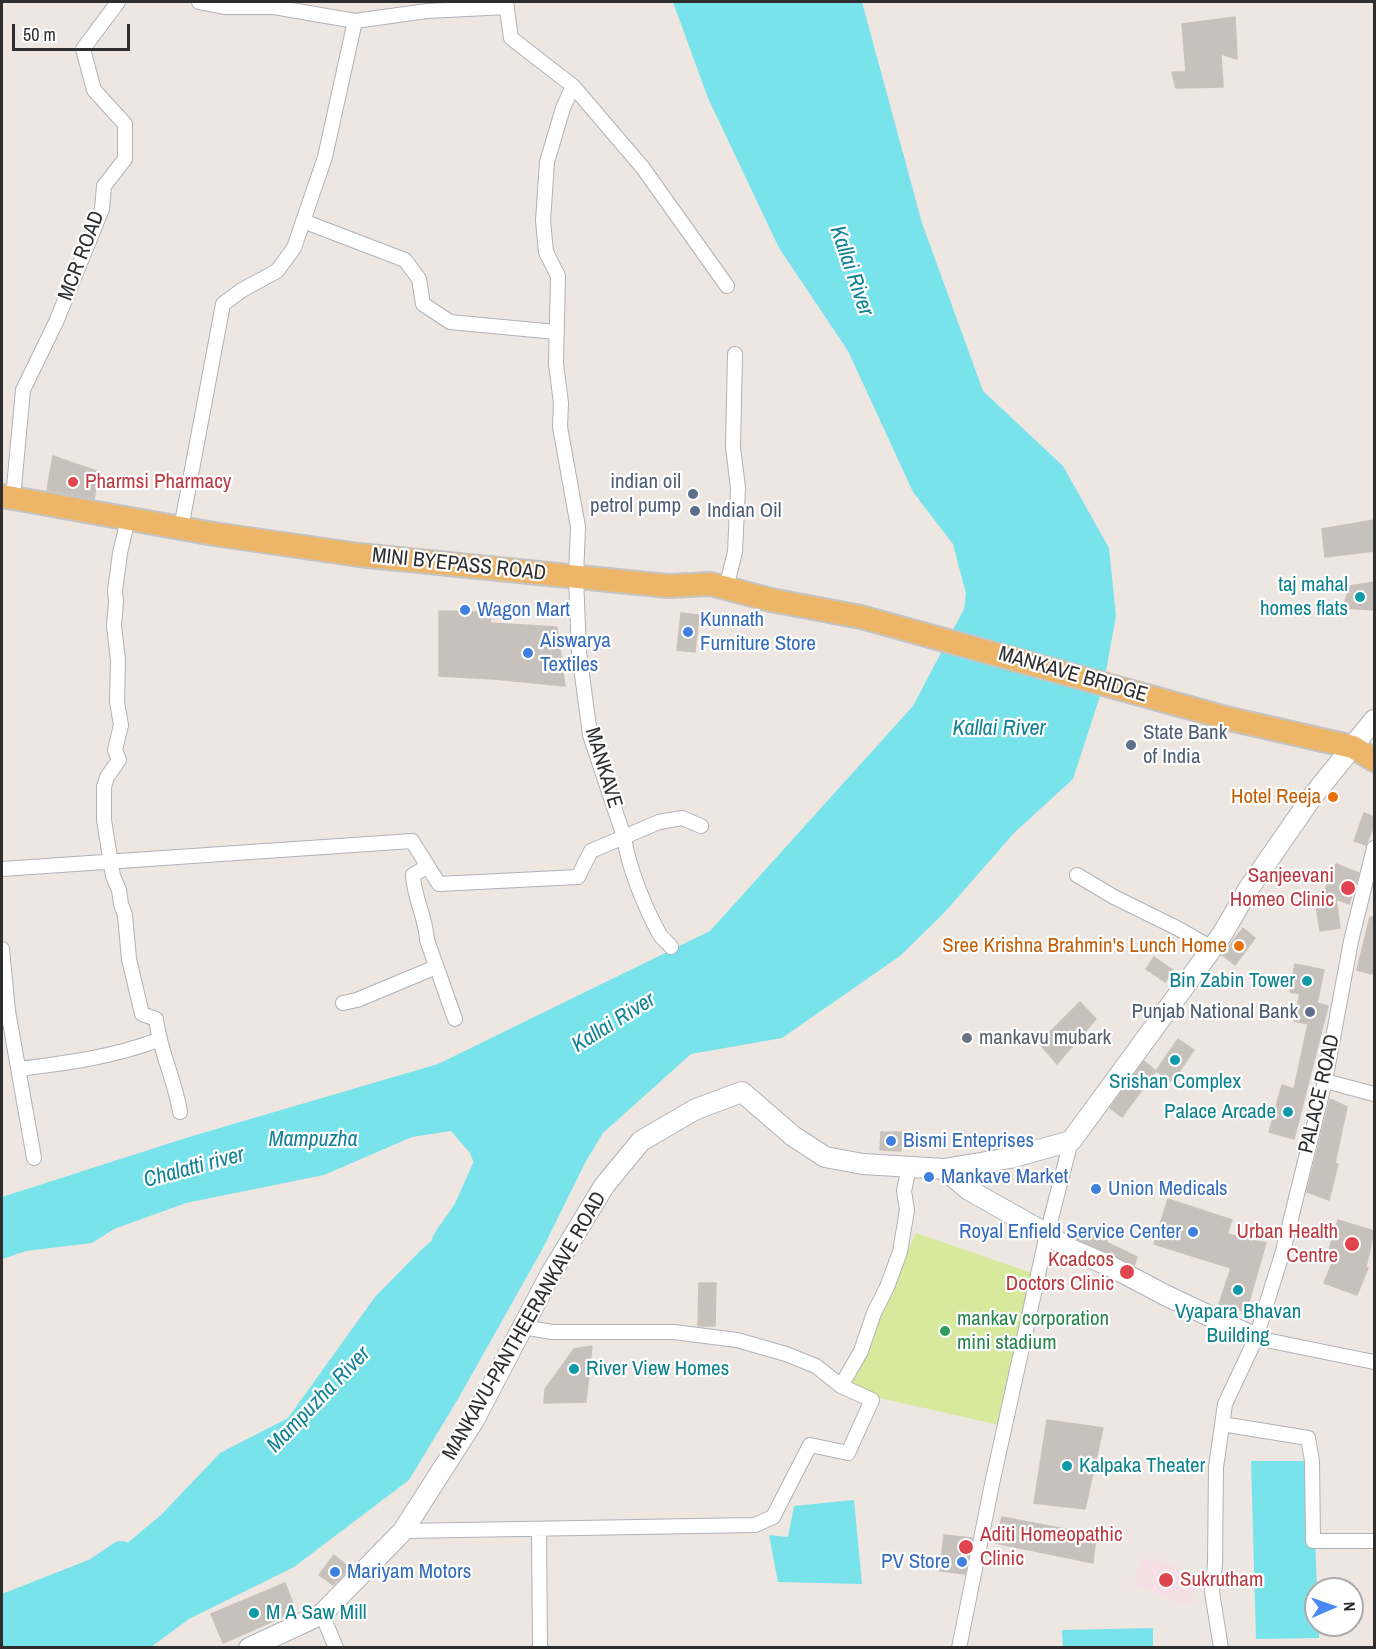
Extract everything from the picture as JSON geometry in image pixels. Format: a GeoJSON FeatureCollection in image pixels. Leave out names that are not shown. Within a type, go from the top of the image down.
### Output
{"type":"FeatureCollection","features":[{"type":"Feature","properties":{"kind":"main road","name":"MINI BYEPASS ROAD"},"geometry":{"type":"LineString","coordinates":[[7,497],[181,528],[359,555],[668,586],[711,584],[771,600],[861,617],[916,631]]}},
{"type":"Feature","properties":{"kind":"main road","name":"MANKAVE BRIDGE"},"geometry":{"type":"LineString","coordinates":[[916,631],[1230,719],[1353,747]]}},
{"type":"Feature","properties":{"kind":"main road"},"geometry":{"type":"LineString","coordinates":[[1071,1141],[1212,948],[1248,888],[1312,797],[1374,720]]}},
{"type":"Feature","properties":{"kind":"main road"},"geometry":{"type":"LineString","coordinates":[[1353,747],[1374,760]]}},
{"type":"Feature","properties":{"kind":"main road","name":"MANKAVU-PANTHEERANKAVE ROAD"},"geometry":{"type":"LineString","coordinates":[[249,1647],[322,1614],[404,1532],[474,1420],[550,1275],[604,1186],[641,1141],[696,1109],[742,1092],[793,1136],[825,1157],[863,1164],[944,1169],[1010,1158],[1071,1141]]}},
{"type":"Feature","properties":{"kind":"main road"},"geometry":{"type":"LineString","coordinates":[[944,1169],[969,1190],[1068,1248],[1112,1267],[1256,1338]]}},
{"type":"Feature","properties":{"kind":"street","name":"MCR ROAD"},"geometry":{"type":"LineString","coordinates":[[7,497],[24,390],[56,321],[102,209],[104,186],[125,159],[125,124],[94,90],[83,49],[118,2]]}},
{"type":"Feature","properties":{"kind":"street"},"geometry":{"type":"LineString","coordinates":[[199,2],[224,7],[274,7],[355,21],[427,11],[507,4],[511,38],[573,86],[643,168],[727,286]]}},
{"type":"Feature","properties":{"kind":"street"},"geometry":{"type":"LineString","coordinates":[[181,528],[223,304],[242,290],[277,271],[294,248],[325,157],[355,21]]}},
{"type":"Feature","properties":{"kind":"street","name":"MANKAVE"},"geometry":{"type":"LineString","coordinates":[[573,86],[563,108],[547,162],[543,221],[546,252],[558,276],[556,364],[561,403],[560,427],[578,527],[576,577],[579,652],[590,735],[624,837],[626,850],[645,901],[660,936],[671,948]]}},
{"type":"Feature","properties":{"kind":"street"},"geometry":{"type":"LineString","coordinates":[[303,221],[405,260],[419,279],[423,304],[450,322],[556,332]]}},
{"type":"Feature","properties":{"kind":"street"},"geometry":{"type":"LineString","coordinates":[[726,588],[735,552],[738,488],[733,447],[735,354]]}},
{"type":"Feature","properties":{"kind":"street"},"geometry":{"type":"LineString","coordinates":[[128,519],[121,547],[115,591],[117,702],[121,725],[115,750],[119,760],[107,777],[104,787],[104,820],[113,876],[119,890],[124,915],[129,959],[142,1014],[156,1020],[158,1040],[166,1064],[173,1076],[180,1112]]}},
{"type":"Feature","properties":{"kind":"street"},"geometry":{"type":"LineString","coordinates":[[2,869],[412,841],[439,884],[578,877],[591,851],[659,822],[681,818],[701,826]]}},
{"type":"Feature","properties":{"kind":"street","name":"PALACE ROAD"},"geometry":{"type":"LineString","coordinates":[[1221,1647],[1212,1592],[1215,1564],[1216,1467],[1225,1404],[1256,1338],[1283,1251],[1325,1081],[1351,941],[1374,848]]}},
{"type":"Feature","properties":{"kind":"street"},"geometry":{"type":"LineString","coordinates":[[428,866],[413,875],[413,885],[427,940],[455,1019]]}},
{"type":"Feature","properties":{"kind":"street"},"geometry":{"type":"LineString","coordinates":[[1077,875],[1212,948]]}},
{"type":"Feature","properties":{"kind":"street"},"geometry":{"type":"LineString","coordinates":[[2,949],[8,1011],[27,1131],[34,1158]]}},
{"type":"Feature","properties":{"kind":"street"},"geometry":{"type":"LineString","coordinates":[[343,1003],[357,1000],[436,967]]}},
{"type":"Feature","properties":{"kind":"street"},"geometry":{"type":"LineString","coordinates":[[19,1070],[77,1062],[122,1052],[158,1040]]}},
{"type":"Feature","properties":{"kind":"street"},"geometry":{"type":"LineString","coordinates":[[1325,1081],[1374,1094]]}},
{"type":"Feature","properties":{"kind":"street"},"geometry":{"type":"LineString","coordinates":[[959,1647],[1047,1234],[1071,1141]]}},
{"type":"Feature","properties":{"kind":"street"},"geometry":{"type":"LineString","coordinates":[[841,1386],[861,1351],[874,1312],[887,1287],[900,1252],[907,1210],[904,1191],[909,1167]]}},
{"type":"Feature","properties":{"kind":"street"},"geometry":{"type":"LineString","coordinates":[[404,1532],[755,1525],[773,1517],[810,1445],[848,1454],[872,1400],[841,1386],[816,1366],[786,1354],[737,1340],[674,1332],[552,1332],[523,1328]]}},
{"type":"Feature","properties":{"kind":"street"},"geometry":{"type":"LineString","coordinates":[[1256,1338],[1374,1362]]}},
{"type":"Feature","properties":{"kind":"street"},"geometry":{"type":"LineString","coordinates":[[1222,1424],[1308,1438],[1312,1461],[1313,1540],[1374,1541]]}},
{"type":"Feature","properties":{"kind":"street"},"geometry":{"type":"LineString","coordinates":[[539,1529],[540,1647]]}},
{"type":"Feature","properties":{"kind":"street"},"geometry":{"type":"LineString","coordinates":[[322,1614],[336,1647]]}},
{"type":"Feature","properties":{"kind":"shaded area","name":"Sukrutham"},"geometry":{"type":"Polygon","coordinates":[[[1152,1557],[1200,1577],[1188,1606],[1133,1584],[1142,1559],[1150,1562],[1152,1557]]]}},
{"type":"Feature","properties":{"kind":"green space","name":"mankav corporation mini stadium"},"geometry":{"type":"Polygon","coordinates":[[[916,1233],[1032,1273],[999,1425],[845,1390],[916,1233]]]}},
{"type":"Feature","properties":{"kind":"water","name":"Kallai River"},"geometry":{"type":"Polygon","coordinates":[[[673,2],[862,2],[922,223],[983,391],[1063,466],[1109,548],[1116,616],[1103,687],[1073,779],[1014,833],[944,913],[900,956],[782,1038],[691,1054],[603,1133],[586,1161],[543,1248],[458,1399],[409,1480],[294,1567],[189,1619],[151,1647],[2,1647],[2,1597],[20,1596],[52,1585],[72,1589],[161,1515],[220,1453],[288,1418],[375,1297],[420,1251],[472,1206],[483,1187],[470,1153],[451,1131],[412,1137],[324,1175],[186,1203],[114,1229],[92,1243],[26,1251],[2,1259],[2,1197],[189,1137],[438,1064],[710,931],[913,706],[964,609],[966,594],[953,544],[913,492],[848,351],[779,248],[708,98],[673,2]]]}},
{"type":"Feature","properties":{"kind":"water"},"geometry":{"type":"Polygon","coordinates":[[[1251,1461],[1312,1461],[1317,1577],[1304,1577],[1304,1637],[1319,1638],[1256,1639],[1251,1461]]]}},
{"type":"Feature","properties":{"kind":"water"},"geometry":{"type":"Polygon","coordinates":[[[854,1500],[862,1584],[778,1582],[769,1535],[788,1537],[794,1506],[854,1500]]]}},
{"type":"Feature","properties":{"kind":"water"},"geometry":{"type":"Polygon","coordinates":[[[1153,1628],[1153,1647],[1063,1647],[1062,1630],[1153,1628]]]}},
{"type":"Feature","properties":{"kind":"building"},"geometry":{"type":"Polygon","coordinates":[[[1235,17],[1237,59],[1221,54],[1223,87],[1176,88],[1172,72],[1186,72],[1182,24],[1235,17]]]}},
{"type":"Feature","properties":{"kind":"building","name":"Pharmsi Pharmacy"},"geometry":{"type":"Polygon","coordinates":[[[53,456],[99,472],[94,499],[47,490],[53,456]]]}},
{"type":"Feature","properties":{"kind":"building"},"geometry":{"type":"Polygon","coordinates":[[[1374,520],[1374,551],[1325,557],[1322,529],[1374,520]]]}},
{"type":"Feature","properties":{"kind":"building","name":"taj mahal homes flats"},"geometry":{"type":"Polygon","coordinates":[[[1374,582],[1374,610],[1343,608],[1350,586],[1374,582]]]}},
{"type":"Feature","properties":{"kind":"building"},"geometry":{"type":"Polygon","coordinates":[[[439,611],[491,612],[490,623],[557,627],[565,686],[439,676],[439,611]]]}},
{"type":"Feature","properties":{"kind":"building","name":"Kunnath Furniture Store"},"geometry":{"type":"Polygon","coordinates":[[[681,613],[699,615],[695,652],[677,650],[681,613]]]}},
{"type":"Feature","properties":{"kind":"building"},"geometry":{"type":"Polygon","coordinates":[[[1364,813],[1374,817],[1374,826],[1366,845],[1354,841],[1364,813]]]}},
{"type":"Feature","properties":{"kind":"building"},"geometry":{"type":"Polygon","coordinates":[[[1336,864],[1359,873],[1349,904],[1336,899],[1340,928],[1320,931],[1316,905],[1319,904],[1336,864]]]}},
{"type":"Feature","properties":{"kind":"building"},"geometry":{"type":"Polygon","coordinates":[[[1370,917],[1374,917],[1372,974],[1357,970],[1370,917]]]}},
{"type":"Feature","properties":{"kind":"building","name":"Sree Krishna Brahmin's Lunch Home"},"geometry":{"type":"Polygon","coordinates":[[[1243,928],[1255,938],[1235,965],[1222,955],[1243,928]]]}},
{"type":"Feature","properties":{"kind":"building"},"geometry":{"type":"Polygon","coordinates":[[[1154,957],[1173,970],[1165,982],[1146,969],[1154,957]]]}},
{"type":"Feature","properties":{"kind":"building"},"geometry":{"type":"Polygon","coordinates":[[[1295,964],[1324,970],[1317,1003],[1328,1006],[1294,1139],[1269,1132],[1282,1085],[1294,1089],[1308,1024],[1294,1021],[1300,994],[1290,992],[1295,964]]]}},
{"type":"Feature","properties":{"kind":"building"},"geometry":{"type":"Polygon","coordinates":[[[1080,1002],[1096,1019],[1057,1064],[1039,1043],[1080,1002]]]}},
{"type":"Feature","properties":{"kind":"building","name":"Srishan Complex"},"geometry":{"type":"Polygon","coordinates":[[[1178,1039],[1194,1050],[1172,1082],[1156,1071],[1178,1039]]]}},
{"type":"Feature","properties":{"kind":"building"},"geometry":{"type":"Polygon","coordinates":[[[1144,1061],[1156,1071],[1122,1117],[1110,1108],[1144,1061]]]}},
{"type":"Feature","properties":{"kind":"building"},"geometry":{"type":"Polygon","coordinates":[[[1330,1099],[1347,1107],[1335,1163],[1338,1164],[1329,1200],[1307,1192],[1330,1099]]]}},
{"type":"Feature","properties":{"kind":"building","name":"Bismi Enteprises"},"geometry":{"type":"Polygon","coordinates":[[[881,1132],[902,1132],[901,1151],[880,1150],[881,1132]]]}},
{"type":"Feature","properties":{"kind":"building"},"geometry":{"type":"Polygon","coordinates":[[[1168,1199],[1232,1220],[1227,1234],[1266,1243],[1246,1312],[1219,1304],[1231,1268],[1154,1244],[1168,1199]]]}},
{"type":"Feature","properties":{"kind":"building"},"geometry":{"type":"Polygon","coordinates":[[[1338,1220],[1374,1231],[1366,1267],[1368,1268],[1357,1295],[1324,1283],[1336,1253],[1329,1250],[1338,1220]]]}},
{"type":"Feature","properties":{"kind":"building"},"geometry":{"type":"Polygon","coordinates":[[[1077,1230],[1107,1240],[1106,1242],[1137,1257],[1134,1265],[1074,1238],[1077,1230]]]}},
{"type":"Feature","properties":{"kind":"building"},"geometry":{"type":"Polygon","coordinates":[[[699,1283],[716,1283],[715,1326],[698,1326],[699,1283]]]}},
{"type":"Feature","properties":{"kind":"building","name":"River View Homes"},"geometry":{"type":"Polygon","coordinates":[[[592,1346],[586,1402],[544,1403],[545,1389],[574,1349],[592,1346]]]}},
{"type":"Feature","properties":{"kind":"building","name":"Kalpaka Theater"},"geometry":{"type":"Polygon","coordinates":[[[1047,1420],[1103,1428],[1085,1509],[1034,1503],[1047,1420]]]}},
{"type":"Feature","properties":{"kind":"building"},"geometry":{"type":"Polygon","coordinates":[[[1002,1517],[1096,1535],[1093,1563],[995,1543],[1002,1517]]]}},
{"type":"Feature","properties":{"kind":"building"},"geometry":{"type":"Polygon","coordinates":[[[944,1535],[972,1538],[965,1574],[940,1571],[944,1535]]]}},
{"type":"Feature","properties":{"kind":"building","name":"Mariyam Motors"},"geometry":{"type":"Polygon","coordinates":[[[334,1555],[350,1568],[333,1585],[319,1575],[334,1555]]]}},
{"type":"Feature","properties":{"kind":"building","name":"M A Saw Mill"},"geometry":{"type":"Polygon","coordinates":[[[285,1583],[296,1611],[223,1643],[211,1614],[285,1583]]]}},
{"type":"Feature","properties":{"kind":"waterway","name":"Mampuzha River"},"geometry":{"type":"LineString","coordinates":[[446,1241],[467,1211],[497,1144]]}},
{"type":"Feature","properties":{"kind":"waterway","name":"Mampuzha River"},"geometry":{"type":"LineString","coordinates":[[2,1609],[96,1572],[121,1555]]}},
{"type":"Feature","properties":{"kind":"place","name":"Pharmsi Pharmacy"},"geometry":{"type":"Point","coordinates":[73,482]}},
{"type":"Feature","properties":{"kind":"place","name":"indian oil petrol pump"},"geometry":{"type":"Point","coordinates":[693,494]}},
{"type":"Feature","properties":{"kind":"place","name":"Indian Oil"},"geometry":{"type":"Point","coordinates":[695,511]}},
{"type":"Feature","properties":{"kind":"place","name":"taj mahal homes flats"},"geometry":{"type":"Point","coordinates":[1360,597]}},
{"type":"Feature","properties":{"kind":"place","name":"Wagon Mart"},"geometry":{"type":"Point","coordinates":[465,610]}},
{"type":"Feature","properties":{"kind":"place","name":"Kunnath Furniture Store"},"geometry":{"type":"Point","coordinates":[688,632]}},
{"type":"Feature","properties":{"kind":"place","name":"Aiswarya Textiles"},"geometry":{"type":"Point","coordinates":[528,653]}},
{"type":"Feature","properties":{"kind":"place","name":"State Bank of India"},"geometry":{"type":"Point","coordinates":[1131,745]}},
{"type":"Feature","properties":{"kind":"place","name":"Hotel Reeja"},"geometry":{"type":"Point","coordinates":[1333,797]}},
{"type":"Feature","properties":{"kind":"place","name":"Sanjeevani Homeo Clinic"},"geometry":{"type":"Point","coordinates":[1348,888]}},
{"type":"Feature","properties":{"kind":"place","name":"Sree Krishna Brahmin's Lunch Home"},"geometry":{"type":"Point","coordinates":[1239,946]}},
{"type":"Feature","properties":{"kind":"place","name":"Bin Zabin Tower"},"geometry":{"type":"Point","coordinates":[1307,981]}},
{"type":"Feature","properties":{"kind":"place","name":"Punjab National Bank"},"geometry":{"type":"Point","coordinates":[1310,1012]}},
{"type":"Feature","properties":{"kind":"place","name":"mankavu mubark"},"geometry":{"type":"Point","coordinates":[967,1038]}},
{"type":"Feature","properties":{"kind":"place","name":"Srishan Complex"},"geometry":{"type":"Point","coordinates":[1175,1060]}},
{"type":"Feature","properties":{"kind":"place","name":"Palace Arcade"},"geometry":{"type":"Point","coordinates":[1288,1112]}},
{"type":"Feature","properties":{"kind":"place","name":"Bismi Enteprises"},"geometry":{"type":"Point","coordinates":[891,1141]}},
{"type":"Feature","properties":{"kind":"place","name":"Mankave Market"},"geometry":{"type":"Point","coordinates":[929,1177]}},
{"type":"Feature","properties":{"kind":"place","name":"Union Medicals"},"geometry":{"type":"Point","coordinates":[1096,1189]}},
{"type":"Feature","properties":{"kind":"place","name":"Royal Enfield Service Center"},"geometry":{"type":"Point","coordinates":[1193,1232]}},
{"type":"Feature","properties":{"kind":"place","name":"Urban Health Centre"},"geometry":{"type":"Point","coordinates":[1352,1244]}},
{"type":"Feature","properties":{"kind":"place","name":"Kcadcos Doctors Clinic"},"geometry":{"type":"Point","coordinates":[1127,1272]}},
{"type":"Feature","properties":{"kind":"place","name":"Vyapara Bhavan Building"},"geometry":{"type":"Point","coordinates":[1238,1290]}},
{"type":"Feature","properties":{"kind":"place","name":"mankav corporation mini stadium"},"geometry":{"type":"Point","coordinates":[945,1331]}},
{"type":"Feature","properties":{"kind":"place","name":"River View Homes"},"geometry":{"type":"Point","coordinates":[574,1369]}},
{"type":"Feature","properties":{"kind":"place","name":"Kalpaka Theater"},"geometry":{"type":"Point","coordinates":[1067,1466]}},
{"type":"Feature","properties":{"kind":"place","name":"Aditi Homeopathic Clinic"},"geometry":{"type":"Point","coordinates":[966,1547]}},
{"type":"Feature","properties":{"kind":"place","name":"PV Store"},"geometry":{"type":"Point","coordinates":[962,1562]}},
{"type":"Feature","properties":{"kind":"place","name":"Mariyam Motors"},"geometry":{"type":"Point","coordinates":[335,1572]}},
{"type":"Feature","properties":{"kind":"place","name":"Sukrutham"},"geometry":{"type":"Point","coordinates":[1166,1580]}},
{"type":"Feature","properties":{"kind":"place","name":"M A Saw Mill"},"geometry":{"type":"Point","coordinates":[254,1613]}},
{"type":"Feature","properties":{"kind":"water label","name":"Mampuzha"},"geometry":{"type":"Point","coordinates":[313,1140]}},
{"type":"Feature","properties":{"kind":"water label","name":"Chalatti river"},"geometry":{"type":"Point","coordinates":[194,1168]}}]}
